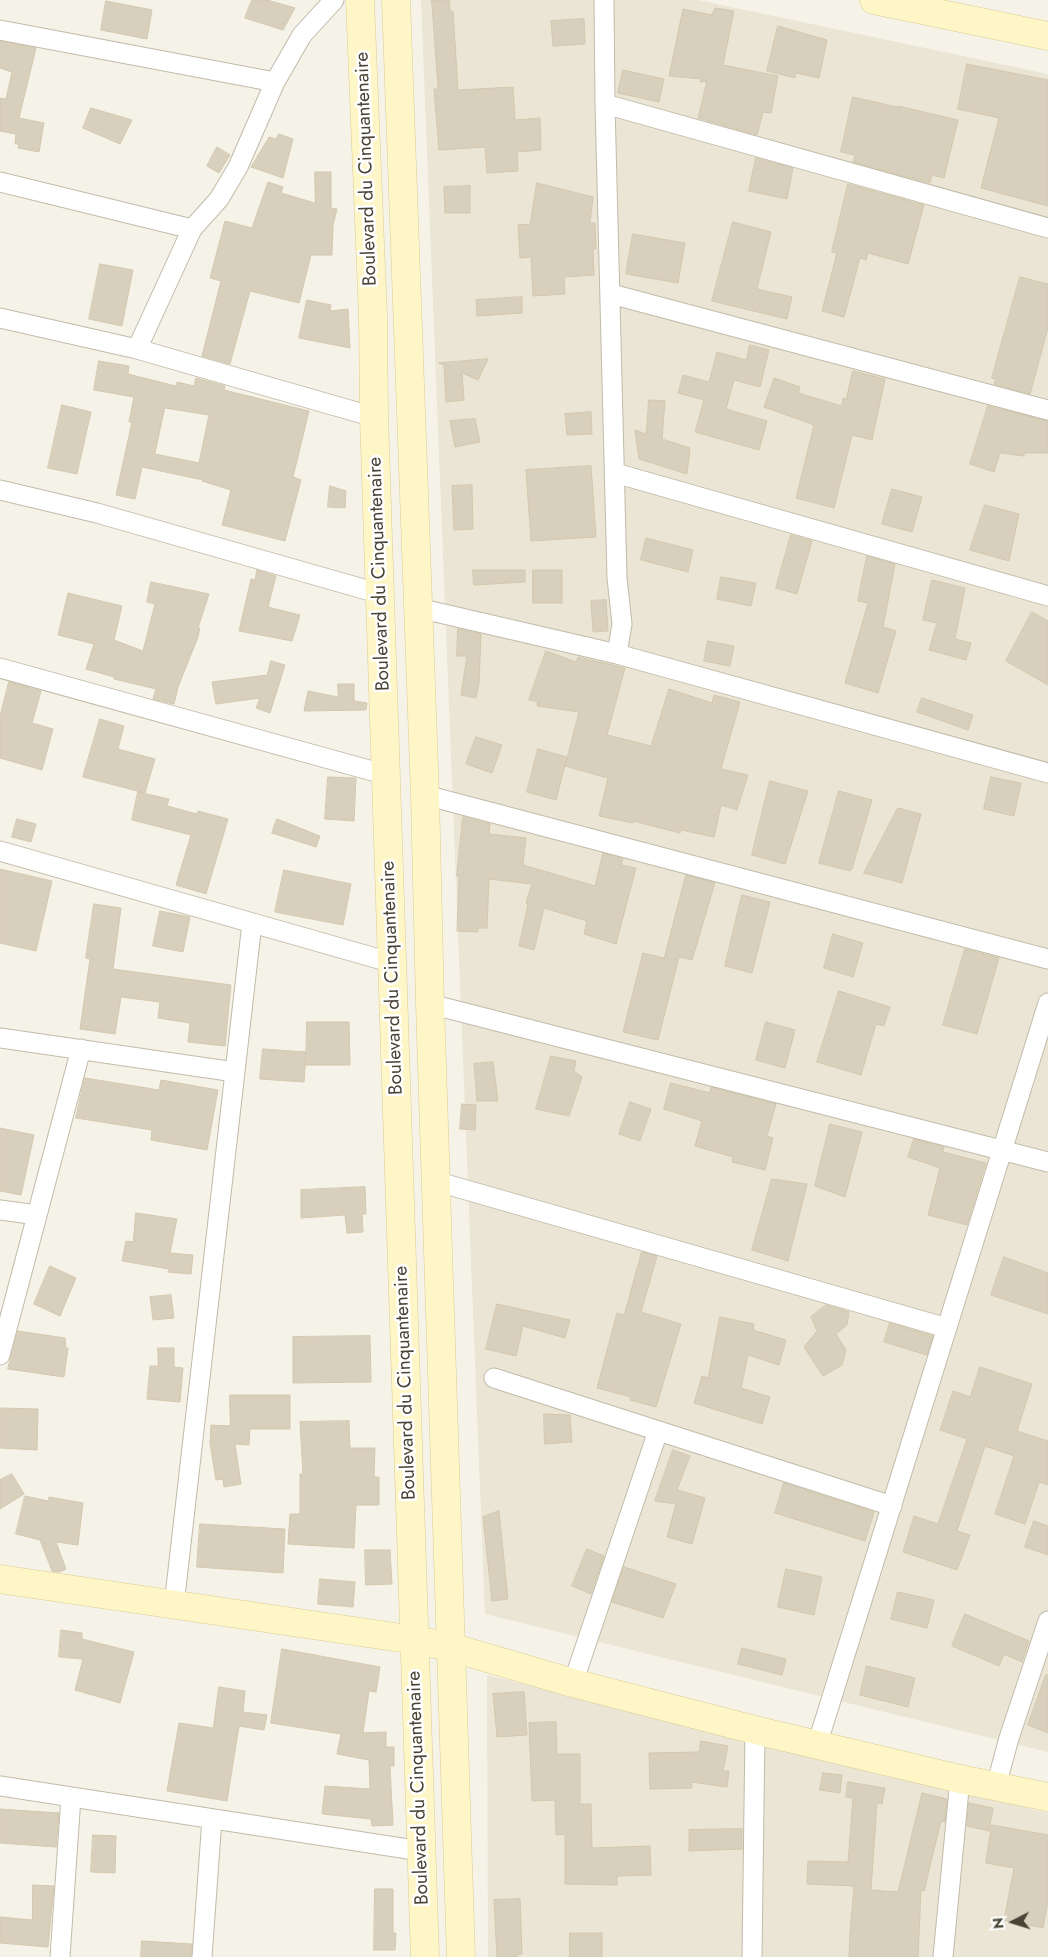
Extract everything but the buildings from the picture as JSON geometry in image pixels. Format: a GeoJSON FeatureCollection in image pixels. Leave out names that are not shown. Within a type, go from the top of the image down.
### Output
{"type":"FeatureCollection","features":[{"type":"Feature","properties":{"kind":"main road","name":"Boulevard du Cinquantenaire"},"geometry":{"type":"LineString","coordinates":[[360,0],[372,316],[425,1957]]}},
{"type":"Feature","properties":{"kind":"main road","name":"Boulevard du Cinquantenaire"},"geometry":{"type":"LineString","coordinates":[[396,0],[425,795],[435,1181],[460,1957]]}},
{"type":"Feature","properties":{"kind":"main road"},"geometry":{"type":"LineString","coordinates":[[891,2],[1048,36]]}},
{"type":"Feature","properties":{"kind":"main road"},"geometry":{"type":"LineString","coordinates":[[0,1579],[415,1640],[450,1647],[573,1683],[756,1730],[960,1779],[1048,1797]]}},
{"type":"Feature","properties":{"kind":"street"},"geometry":{"type":"LineString","coordinates":[[137,350],[192,229],[219,199],[238,167],[275,82],[302,35],[334,0]]}},
{"type":"Feature","properties":{"kind":"street"},"geometry":{"type":"LineString","coordinates":[[604,0],[604,104],[617,578],[622,624],[617,654]]}},
{"type":"Feature","properties":{"kind":"street"},"geometry":{"type":"LineString","coordinates":[[0,30],[275,82]]}},
{"type":"Feature","properties":{"kind":"street"},"geometry":{"type":"LineString","coordinates":[[604,104],[1048,228]]}},
{"type":"Feature","properties":{"kind":"street"},"geometry":{"type":"LineString","coordinates":[[0,182],[192,229]]}},
{"type":"Feature","properties":{"kind":"street"},"geometry":{"type":"LineString","coordinates":[[610,294],[1048,410]]}},
{"type":"Feature","properties":{"kind":"street"},"geometry":{"type":"LineString","coordinates":[[0,318],[137,350],[374,417]]}},
{"type":"Feature","properties":{"kind":"street"},"geometry":{"type":"LineString","coordinates":[[615,473],[1048,596]]}},
{"type":"Feature","properties":{"kind":"street"},"geometry":{"type":"LineString","coordinates":[[0,490],[97,514],[381,594]]}},
{"type":"Feature","properties":{"kind":"street"},"geometry":{"type":"LineString","coordinates":[[418,608],[617,654],[1048,774]]}},
{"type":"Feature","properties":{"kind":"street"},"geometry":{"type":"LineString","coordinates":[[0,668],[387,775]]}},
{"type":"Feature","properties":{"kind":"street"},"geometry":{"type":"LineString","coordinates":[[425,795],[1048,959]]}},
{"type":"Feature","properties":{"kind":"street"},"geometry":{"type":"LineString","coordinates":[[0,850],[393,964]]}},
{"type":"Feature","properties":{"kind":"street"},"geometry":{"type":"LineString","coordinates":[[174,1605],[252,923]]}},
{"type":"Feature","properties":{"kind":"street"},"geometry":{"type":"LineString","coordinates":[[818,1745],[1048,1003]]}},
{"type":"Feature","properties":{"kind":"street"},"geometry":{"type":"LineString","coordinates":[[430,1004],[1048,1162]]}},
{"type":"Feature","properties":{"kind":"street"},"geometry":{"type":"LineString","coordinates":[[0,1038],[235,1072]]}},
{"type":"Feature","properties":{"kind":"street"},"geometry":{"type":"LineString","coordinates":[[0,1355],[81,1049]]}},
{"type":"Feature","properties":{"kind":"street"},"geometry":{"type":"LineString","coordinates":[[435,1181],[947,1328]]}},
{"type":"Feature","properties":{"kind":"street"},"geometry":{"type":"LineString","coordinates":[[0,1210],[37,1215]]}},
{"type":"Feature","properties":{"kind":"street"},"geometry":{"type":"LineString","coordinates":[[494,1378],[892,1506]]}},
{"type":"Feature","properties":{"kind":"street"},"geometry":{"type":"LineString","coordinates":[[573,1683],[658,1432]]}},
{"type":"Feature","properties":{"kind":"street"},"geometry":{"type":"LineString","coordinates":[[996,1786],[1009,1738],[1048,1622]]}},
{"type":"Feature","properties":{"kind":"street"},"geometry":{"type":"LineString","coordinates":[[752,1957],[756,1730]]}},
{"type":"Feature","properties":{"kind":"street"},"geometry":{"type":"LineString","coordinates":[[943,1957],[960,1779]]}},
{"type":"Feature","properties":{"kind":"street"},"geometry":{"type":"LineString","coordinates":[[0,1786],[421,1851]]}},
{"type":"Feature","properties":{"kind":"street"},"geometry":{"type":"LineString","coordinates":[[60,1957],[72,1797]]}},
{"type":"Feature","properties":{"kind":"street"},"geometry":{"type":"LineString","coordinates":[[202,1957],[212,1819]]}},
{"type":"Feature","properties":{"kind":"shaded area"},"geometry":{"type":"Polygon","coordinates":[[[421,0],[698,0],[1048,74],[1048,1752],[485,1614],[421,0]]]}},
{"type":"Feature","properties":{"kind":"shaded area"},"geometry":{"type":"Polygon","coordinates":[[[487,1675],[1048,1813],[1048,1957],[488,1957],[487,1675]]]}}]}
